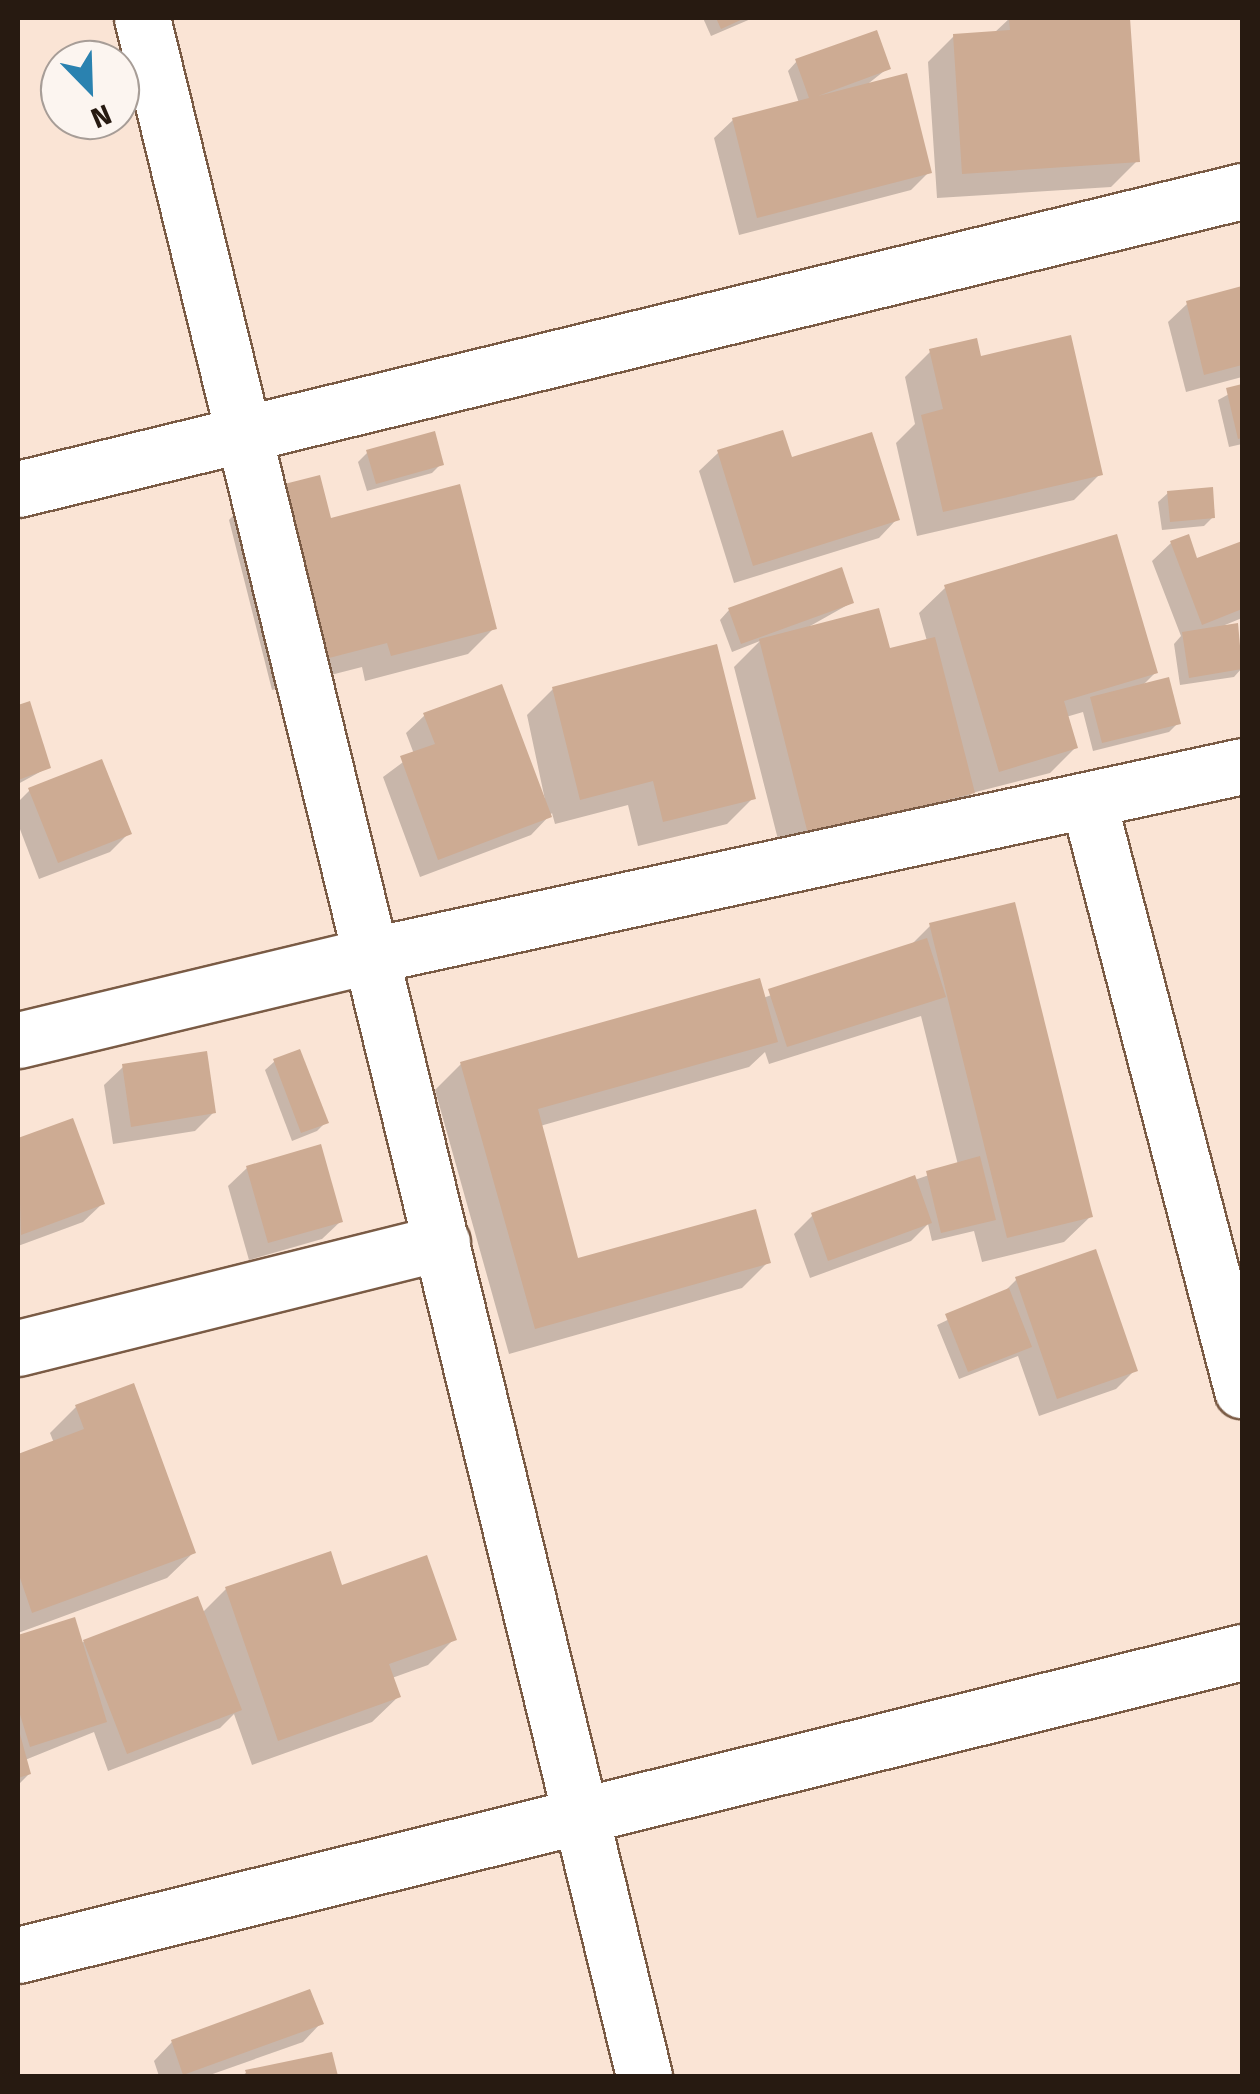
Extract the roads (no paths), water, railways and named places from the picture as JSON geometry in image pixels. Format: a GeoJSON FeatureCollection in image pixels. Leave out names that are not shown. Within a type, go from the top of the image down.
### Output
{"type":"FeatureCollection","features":[{"type":"Feature","properties":{"kind":"street"},"geometry":{"type":"LineString","coordinates":[[142,18],[368,956],[585,1817],[644,2076]]}},
{"type":"Feature","properties":{"kind":"street"},"geometry":{"type":"LineString","coordinates":[[18,489],[1242,191]]}},
{"type":"Feature","properties":{"kind":"street"},"geometry":{"type":"LineString","coordinates":[[18,1040],[368,956],[1088,804],[1242,766]]}},
{"type":"Feature","properties":{"kind":"street"},"geometry":{"type":"LineString","coordinates":[[1088,804],[1242,1390]]}},
{"type":"Feature","properties":{"kind":"street"},"geometry":{"type":"LineString","coordinates":[[18,1348],[442,1242]]}},
{"type":"Feature","properties":{"kind":"street"},"geometry":{"type":"LineString","coordinates":[[18,1955],[1242,1652]]}}]}
